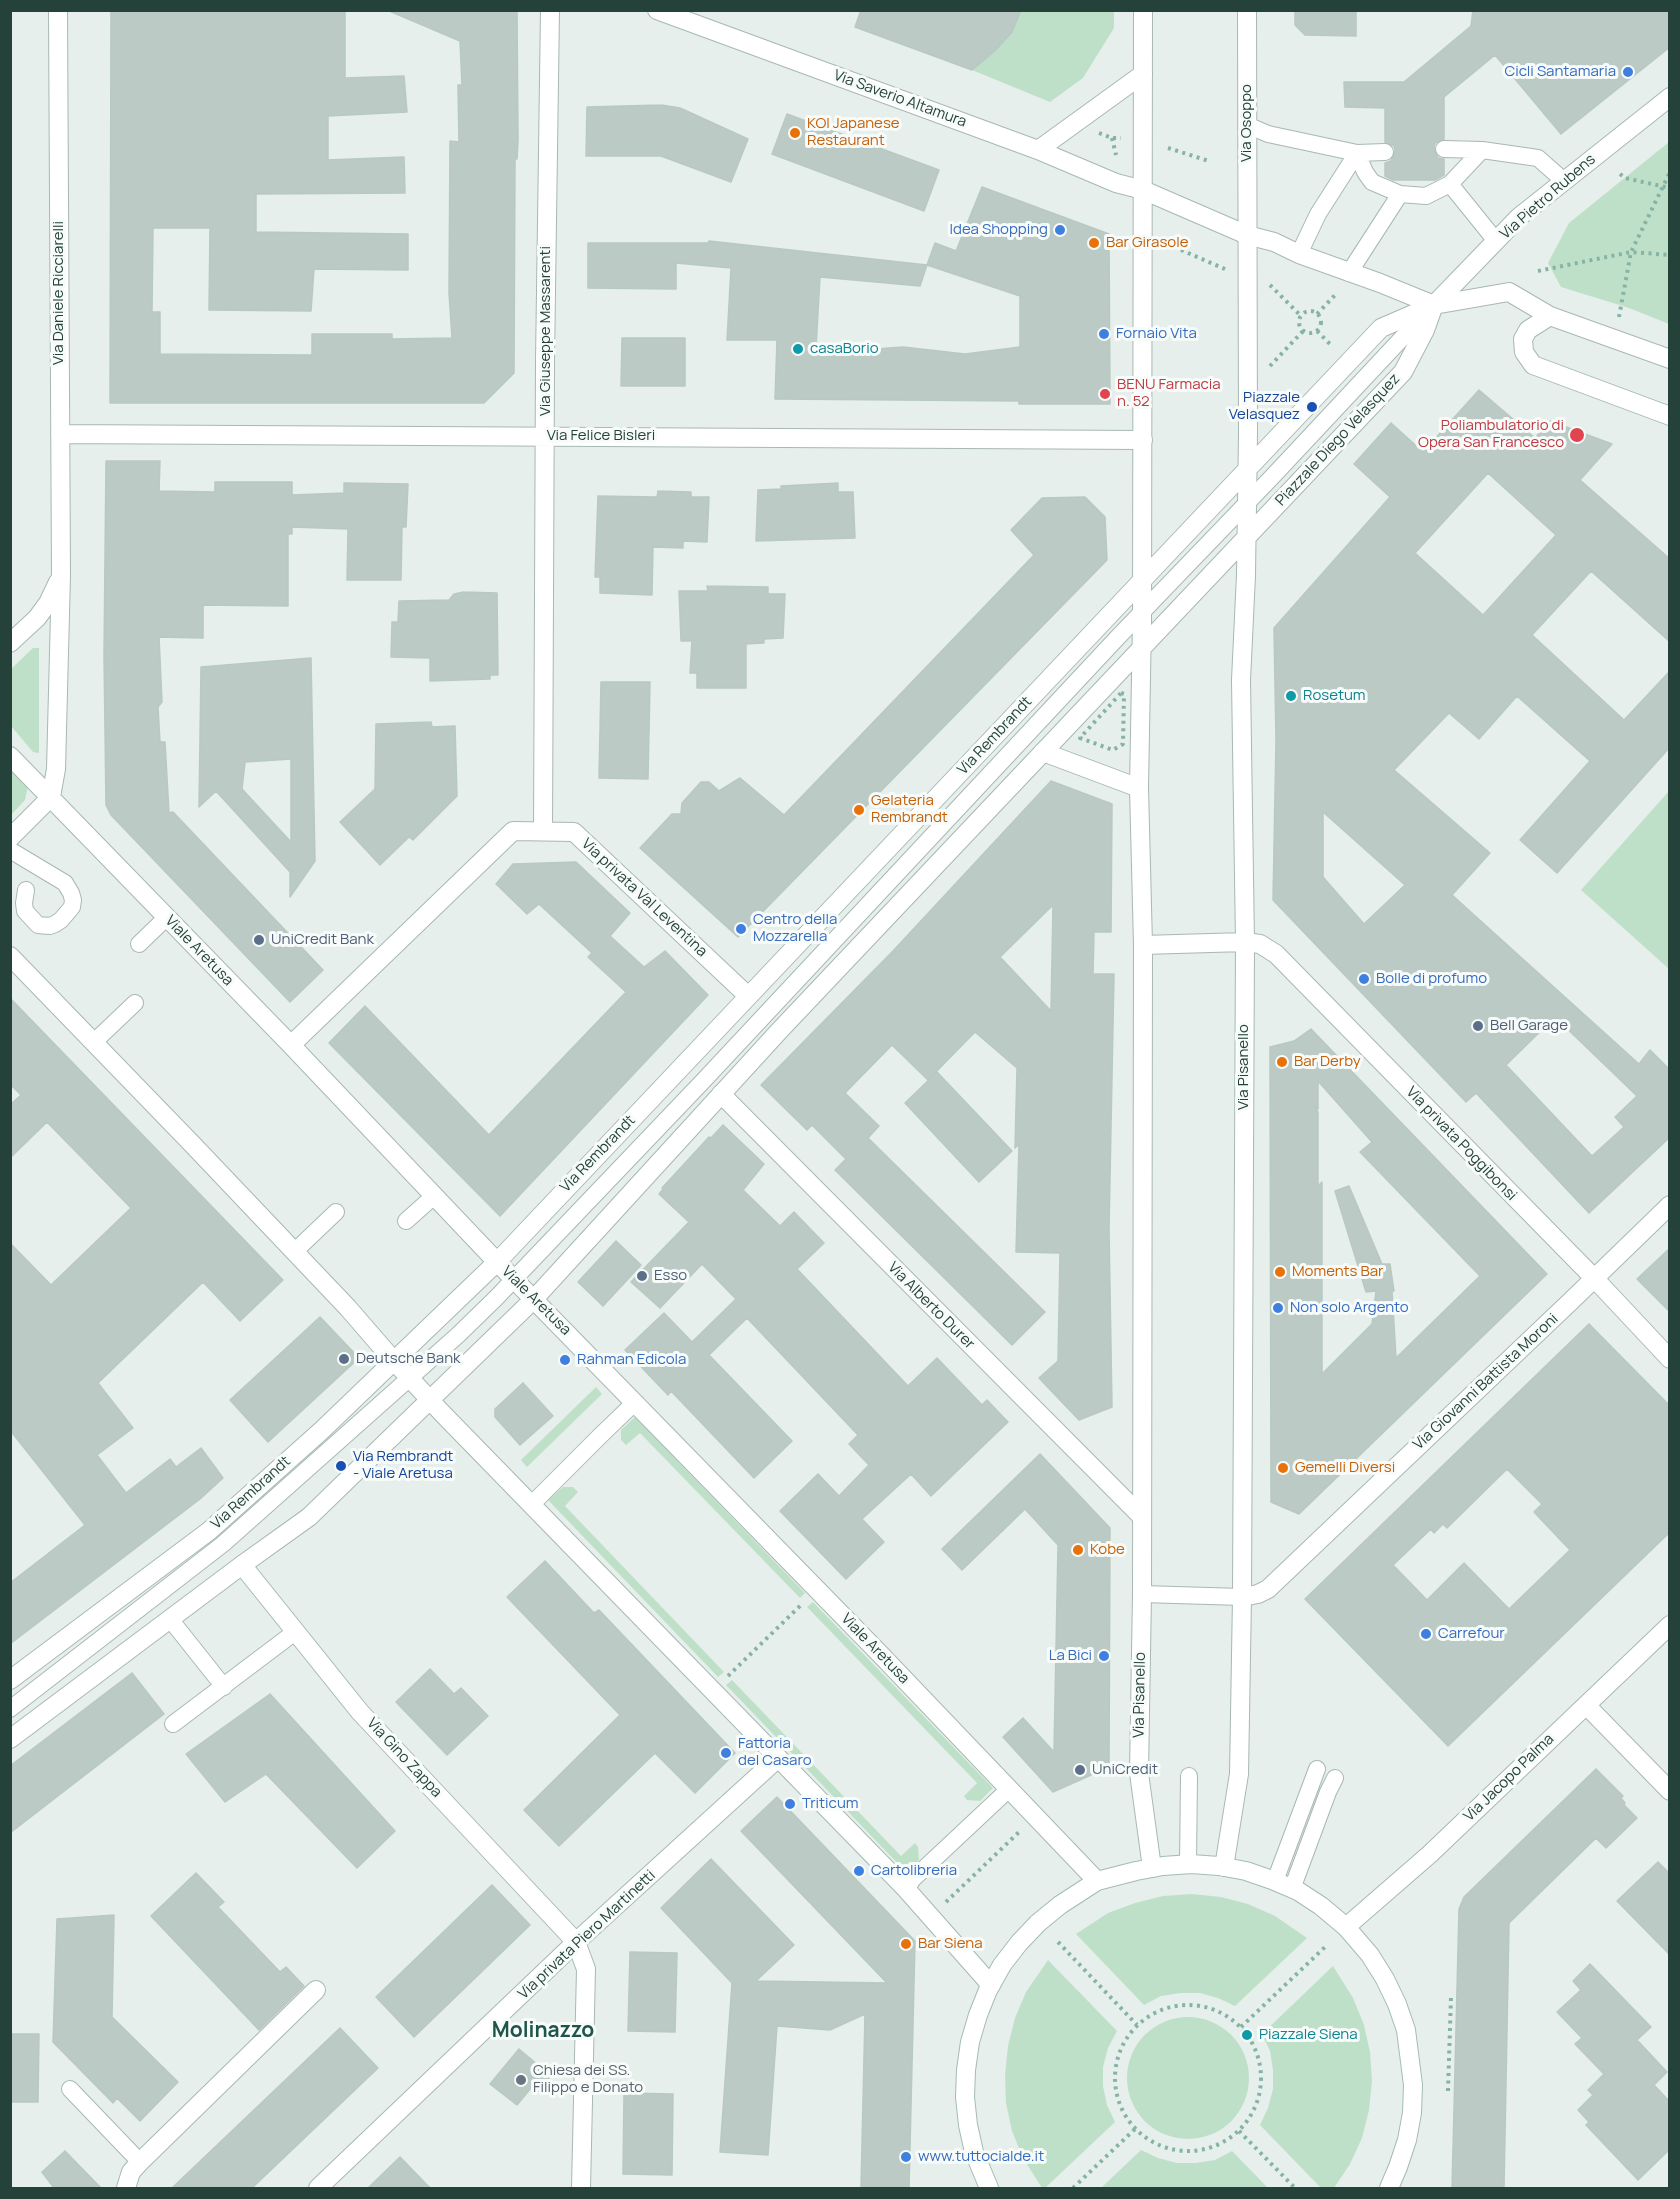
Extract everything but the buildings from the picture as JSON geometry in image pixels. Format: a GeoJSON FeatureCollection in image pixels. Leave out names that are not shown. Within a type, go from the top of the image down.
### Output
{"type":"FeatureCollection","features":[{"type":"Feature","properties":{"kind":"street","name":"Via Daniele Ricciarelli"},"geometry":{"type":"LineString","coordinates":[[51,797],[56,769],[61,575],[58,10]]}},
{"type":"Feature","properties":{"kind":"street","name":"Via Giuseppe Massarenti"},"geometry":{"type":"LineString","coordinates":[[543,831],[549,10]]}},
{"type":"Feature","properties":{"kind":"street","name":"Via Saverio Altamura"},"geometry":{"type":"LineString","coordinates":[[657,10],[1038,150],[1116,183],[1143,190]]}},
{"type":"Feature","properties":{"kind":"street"},"geometry":{"type":"LineString","coordinates":[[10,1739],[242,1564],[309,1517],[401,1429],[429,1399],[534,1299],[721,1094],[1142,647],[1143,10]]}},
{"type":"Feature","properties":{"kind":"street","name":"Via Osoppo"},"geometry":{"type":"LineString","coordinates":[[1247,10],[1247,235]]}},
{"type":"Feature","properties":{"kind":"street"},"geometry":{"type":"LineString","coordinates":[[1038,150],[1143,74]]}},
{"type":"Feature","properties":{"kind":"street","name":"Via Pietro Rubens"},"geometry":{"type":"LineString","coordinates":[[1434,305],[1519,217],[1670,97]]}},
{"type":"Feature","properties":{"kind":"street"},"geometry":{"type":"LineString","coordinates":[[1143,190],[1247,235],[1274,242],[1299,254],[1380,282],[1434,305]]}},
{"type":"Feature","properties":{"kind":"street"},"geometry":{"type":"LineString","coordinates":[[1246,536],[1247,235]]}},
{"type":"Feature","properties":{"kind":"street"},"geometry":{"type":"LineString","coordinates":[[1142,580],[1381,328],[1434,305],[1509,292],[1550,316],[1670,359]]}},
{"type":"Feature","properties":{"kind":"street","name":"Piazzale Diego Velasquez"},"geometry":{"type":"LineString","coordinates":[[1142,647],[1403,372],[1425,330],[1434,305]]}},
{"type":"Feature","properties":{"kind":"street"},"geometry":{"type":"LineString","coordinates":[[1550,316],[1528,330],[1523,339],[1524,352],[1533,365],[1670,416]]}},
{"type":"Feature","properties":{"kind":"street","name":"Via Felice Bisleri"},"geometry":{"type":"LineString","coordinates":[[60,434],[1143,440]]}},
{"type":"Feature","properties":{"kind":"street","name":"Via Pisanello"},"geometry":{"type":"LineString","coordinates":[[1224,1867],[1239,1774],[1242,1597],[1245,942],[1241,680],[1246,536]]}},
{"type":"Feature","properties":{"kind":"street","name":"Via Daniele Ricciarelli"},"geometry":{"type":"LineString","coordinates":[[10,643],[37,618],[48,603],[61,575]]}},
{"type":"Feature","properties":{"kind":"street","name":"Via Rembrandt"},"geometry":{"type":"LineString","coordinates":[[10,1680],[209,1531],[321,1431],[497,1262],[1142,580]]}},
{"type":"Feature","properties":{"kind":"street","name":"Via Pisanello"},"geometry":{"type":"LineString","coordinates":[[1142,647],[1139,788],[1143,945],[1142,1594],[1139,1773],[1152,1868]]}},
{"type":"Feature","properties":{"kind":"street"},"geometry":{"type":"LineString","coordinates":[[1043,752],[1139,788]]}},
{"type":"Feature","properties":{"kind":"street","name":"Viale Aretusa"},"geometry":{"type":"LineString","coordinates":[[10,756],[1097,1881]]}},
{"type":"Feature","properties":{"kind":"street"},"geometry":{"type":"LineString","coordinates":[[10,838],[51,797]]}},
{"type":"Feature","properties":{"kind":"street","name":"Via privata Val Leventina"},"geometry":{"type":"LineString","coordinates":[[291,1045],[513,831],[574,832],[748,996]]}},
{"type":"Feature","properties":{"kind":"street"},"geometry":{"type":"LineString","coordinates":[[1143,945],[1245,942]]}},
{"type":"Feature","properties":{"kind":"street","name":"Via privata Poggibonsi"},"geometry":{"type":"LineString","coordinates":[[1245,942],[1260,944],[1275,954],[1594,1278],[1670,1359]]}},
{"type":"Feature","properties":{"kind":"street"},"geometry":{"type":"LineString","coordinates":[[10,956],[95,1041],[429,1399],[906,1889],[991,1985]]}},
{"type":"Feature","properties":{"kind":"street","name":"Via Alberto Durer"},"geometry":{"type":"LineString","coordinates":[[721,1094],[1142,1517]]}},
{"type":"Feature","properties":{"kind":"street","name":"Via Giovanni Battista Moroni"},"geometry":{"type":"LineString","coordinates":[[1242,1597],[1258,1594],[1268,1589],[1670,1205]]}},
{"type":"Feature","properties":{"kind":"street","name":"Via Gino Zappa"},"geometry":{"type":"LineString","coordinates":[[242,1564],[360,1712],[576,1942]]}},
{"type":"Feature","properties":{"kind":"street","name":"Via Jacopo Palma"},"geometry":{"type":"LineString","coordinates":[[1346,1927],[1430,1854],[1670,1625]]}},
{"type":"Feature","properties":{"kind":"street"},"geometry":{"type":"LineString","coordinates":[[1586,1705],[1670,1791]]}},
{"type":"Feature","properties":{"kind":"street","name":"Via privata Piero Martinetti"},"geometry":{"type":"LineString","coordinates":[[318,2188],[576,1942],[778,1758]]}},
{"type":"Feature","properties":{"kind":"street"},"geometry":{"type":"LineString","coordinates":[[985,2185],[968,2125],[965,2097],[966,2070],[970,2042],[978,2015],[1002,1965],[1038,1923],[1060,1905],[1097,1881],[1152,1868],[1188,1864],[1246,1871],[1292,1889],[1321,1906],[1346,1927],[1370,1955],[1385,1979],[1397,2004],[1407,2035],[1413,2085],[1412,2113],[1407,2140],[1389,2188]]}},
{"type":"Feature","properties":{"kind":"street"},"geometry":{"type":"LineString","coordinates":[[576,1942],[586,1969],[580,2188]]}},
{"type":"Feature","properties":{"kind":"street"},"geometry":{"type":"LineString","coordinates":[[126,2188],[131,2172],[140,2162],[316,1990]]}},
{"type":"Feature","properties":{"kind":"lane"},"geometry":{"type":"LineString","coordinates":[[1247,125],[1268,134],[1357,153],[1385,152]]}},
{"type":"Feature","properties":{"kind":"lane"},"geometry":{"type":"LineString","coordinates":[[1444,149],[1482,150],[1538,158],[1564,181]]}},
{"type":"Feature","properties":{"kind":"lane"},"geometry":{"type":"LineString","coordinates":[[1357,153],[1372,182],[1400,194],[1426,196],[1450,184],[1482,150]]}},
{"type":"Feature","properties":{"kind":"lane"},"geometry":{"type":"LineString","coordinates":[[1299,254],[1318,214],[1357,153]]}},
{"type":"Feature","properties":{"kind":"lane"},"geometry":{"type":"LineString","coordinates":[[1450,184],[1496,241]]}},
{"type":"Feature","properties":{"kind":"lane"},"geometry":{"type":"LineString","coordinates":[[1349,273],[1400,194]]}},
{"type":"Feature","properties":{"kind":"lane","name":"Piazzale Diego Velasquez"},"geometry":{"type":"LineString","coordinates":[[1142,613],[1434,305]]}},
{"type":"Feature","properties":{"kind":"lane","name":"Via Rembrandt"},"geometry":{"type":"LineString","coordinates":[[10,1709],[223,1544],[458,1335],[705,1079],[1142,613]]}},
{"type":"Feature","properties":{"kind":"lane"},"geometry":{"type":"LineString","coordinates":[[10,850],[54,874],[64,883],[71,893],[72,907],[62,920],[55,924],[38,925],[25,911],[26,890]]}},
{"type":"Feature","properties":{"kind":"lane"},"geometry":{"type":"LineString","coordinates":[[139,944],[167,917]]}},
{"type":"Feature","properties":{"kind":"lane"},"geometry":{"type":"LineString","coordinates":[[95,1041],[135,1003]]}},
{"type":"Feature","properties":{"kind":"lane"},"geometry":{"type":"LineString","coordinates":[[406,1221],[434,1196]]}},
{"type":"Feature","properties":{"kind":"lane"},"geometry":{"type":"LineString","coordinates":[[294,1252],[336,1212]]}},
{"type":"Feature","properties":{"kind":"lane"},"geometry":{"type":"LineString","coordinates":[[531,1505],[628,1409],[637,1404]]}},
{"type":"Feature","properties":{"kind":"lane"},"geometry":{"type":"LineString","coordinates":[[1142,1594],[1242,1597]]}},
{"type":"Feature","properties":{"kind":"lane"},"geometry":{"type":"LineString","coordinates":[[170,1618],[224,1687]]}},
{"type":"Feature","properties":{"kind":"lane"},"geometry":{"type":"LineString","coordinates":[[173,1724],[295,1632]]}},
{"type":"Feature","properties":{"kind":"lane"},"geometry":{"type":"LineString","coordinates":[[1275,1881],[1317,1769]]}},
{"type":"Feature","properties":{"kind":"lane"},"geometry":{"type":"LineString","coordinates":[[1188,1864],[1189,1776]]}},
{"type":"Feature","properties":{"kind":"lane"},"geometry":{"type":"LineString","coordinates":[[1292,1889],[1335,1778]]}},
{"type":"Feature","properties":{"kind":"lane"},"geometry":{"type":"LineString","coordinates":[[906,1889],[913,1879],[1009,1788]]}},
{"type":"Feature","properties":{"kind":"lane"},"geometry":{"type":"LineString","coordinates":[[70,2089],[140,2162]]}},
{"type":"Feature","properties":{"kind":"path"},"geometry":{"type":"LineString","coordinates":[[1099,133],[1112,138],[1116,155]]}},
{"type":"Feature","properties":{"kind":"path"},"geometry":{"type":"LineString","coordinates":[[1168,148],[1209,161]]}},
{"type":"Feature","properties":{"kind":"path"},"geometry":{"type":"LineString","coordinates":[[1613,338],[1631,252],[1670,172]]}},
{"type":"Feature","properties":{"kind":"path"},"geometry":{"type":"LineString","coordinates":[[1620,174],[1625,178],[1670,188]]}},
{"type":"Feature","properties":{"kind":"path"},"geometry":{"type":"LineString","coordinates":[[1181,250],[1228,270]]}},
{"type":"Feature","properties":{"kind":"path"},"geometry":{"type":"LineString","coordinates":[[1538,271],[1631,252],[1670,255]]}},
{"type":"Feature","properties":{"kind":"path"},"geometry":{"type":"LineString","coordinates":[[1266,280],[1301,316]]}},
{"type":"Feature","properties":{"kind":"path"},"geometry":{"type":"LineString","coordinates":[[1317,314],[1337,293]]}},
{"type":"Feature","properties":{"kind":"path"},"geometry":{"type":"LineString","coordinates":[[1308,312],[1317,314],[1321,321],[1317,331],[1311,333],[1303,331],[1299,324],[1301,316],[1308,312]]}},
{"type":"Feature","properties":{"kind":"path"},"geometry":{"type":"LineString","coordinates":[[1265,371],[1303,331]]}},
{"type":"Feature","properties":{"kind":"path"},"geometry":{"type":"LineString","coordinates":[[1317,331],[1331,345]]}},
{"type":"Feature","properties":{"kind":"path"},"geometry":{"type":"LineString","coordinates":[[1121,693],[1124,694],[1123,744],[1113,750],[1080,738],[1121,693]]}},
{"type":"Feature","properties":{"kind":"path"},"geometry":{"type":"LineString","coordinates":[[725,1678],[806,1600]]}},
{"type":"Feature","properties":{"kind":"path"},"geometry":{"type":"LineString","coordinates":[[942,1906],[1026,1825]]}},
{"type":"Feature","properties":{"kind":"path"},"geometry":{"type":"LineString","coordinates":[[1058,1942],[1137,2025]]}},
{"type":"Feature","properties":{"kind":"path"},"geometry":{"type":"LineString","coordinates":[[1241,2027],[1325,1947]]}},
{"type":"Feature","properties":{"kind":"path"},"geometry":{"type":"LineString","coordinates":[[1448,2091],[1451,1997]]}},
{"type":"Feature","properties":{"kind":"path"},"geometry":{"type":"LineString","coordinates":[[1190,2005],[1209,2008],[1226,2015],[1241,2027],[1253,2043],[1259,2060],[1261,2079],[1258,2098],[1251,2116],[1239,2131],[1224,2142],[1206,2149],[1187,2151],[1168,2149],[1150,2141],[1135,2129],[1124,2114],[1117,2096],[1115,2077],[1118,2058],[1125,2040],[1137,2025],[1153,2014],[1171,2007],[1190,2005]]}},
{"type":"Feature","properties":{"kind":"path"},"geometry":{"type":"LineString","coordinates":[[1073,2188],[1135,2129]]}},
{"type":"Feature","properties":{"kind":"path"},"geometry":{"type":"LineString","coordinates":[[1239,2131],[1294,2188]]}},
{"type":"Feature","properties":{"kind":"green space"},"geometry":{"type":"Polygon","coordinates":[[[1021,11],[1114,11],[1114,28],[1083,78],[1050,102],[972,70],[994,53],[1012,32],[1021,11]]]}},
{"type":"Feature","properties":{"kind":"green space"},"geometry":{"type":"Polygon","coordinates":[[[1669,142],[1669,324],[1629,308],[1561,287],[1548,263],[1569,223],[1669,142]]]}},
{"type":"Feature","properties":{"kind":"green space"},"geometry":{"type":"Polygon","coordinates":[[[33,648],[39,648],[39,753],[33,752],[11,726],[11,669],[33,648]]]}},
{"type":"Feature","properties":{"kind":"green space"},"geometry":{"type":"Polygon","coordinates":[[[11,768],[28,786],[25,800],[11,815],[11,768]]]}},
{"type":"Feature","properties":{"kind":"green space"},"geometry":{"type":"Polygon","coordinates":[[[1669,791],[1669,969],[1581,890],[1669,791]]]}},
{"type":"Feature","properties":{"kind":"green space"},"geometry":{"type":"Polygon","coordinates":[[[596,1387],[602,1394],[527,1467],[521,1460],[596,1387]]]}},
{"type":"Feature","properties":{"kind":"green space"},"geometry":{"type":"Polygon","coordinates":[[[635,1417],[805,1593],[800,1598],[640,1433],[626,1445],[621,1440],[621,1430],[635,1417]]]}},
{"type":"Feature","properties":{"kind":"green space"},"geometry":{"type":"Polygon","coordinates":[[[563,1487],[573,1487],[578,1492],[565,1506],[724,1672],[718,1677],[548,1500],[563,1487]]]}},
{"type":"Feature","properties":{"kind":"green space"},"geometry":{"type":"Polygon","coordinates":[[[813,1602],[993,1788],[980,1801],[967,1800],[964,1796],[977,1783],[807,1607],[813,1602]]]}},
{"type":"Feature","properties":{"kind":"green space"},"geometry":{"type":"Polygon","coordinates":[[[732,1680],[901,1856],[915,1843],[918,1847],[919,1860],[906,1872],[726,1685],[732,1680]]]}},
{"type":"Feature","properties":{"kind":"green space"},"geometry":{"type":"Polygon","coordinates":[[[1192,1894],[1221,1897],[1248,1904],[1275,1916],[1307,1938],[1235,2006],[1200,1993],[1161,1996],[1144,2005],[1076,1934],[1108,1913],[1135,1903],[1163,1896],[1192,1894]]]}},
{"type":"Feature","properties":{"kind":"green space"},"geometry":{"type":"Polygon","coordinates":[[[1048,1960],[1117,2031],[1108,2048],[1103,2067],[1103,2086],[1107,2105],[1115,2122],[1045,2188],[1042,2188],[1023,2158],[1012,2131],[1006,2103],[1005,2075],[1008,2046],[1015,2018],[1026,1992],[1048,1960]]]}},
{"type":"Feature","properties":{"kind":"green space"},"geometry":{"type":"Polygon","coordinates":[[[1333,1966],[1353,1998],[1364,2025],[1370,2052],[1372,2081],[1369,2110],[1362,2138],[1350,2164],[1334,2188],[1321,2188],[1260,2125],[1273,2089],[1270,2051],[1262,2034],[1333,1966]]]}},
{"type":"Feature","properties":{"kind":"green space"},"geometry":{"type":"Polygon","coordinates":[[[1188,2017],[1211,2022],[1222,2027],[1231,2035],[1239,2044],[1244,2055],[1249,2078],[1244,2101],[1239,2112],[1231,2121],[1222,2129],[1211,2134],[1188,2139],[1165,2134],[1154,2129],[1145,2121],[1137,2112],[1132,2101],[1127,2078],[1132,2055],[1137,2044],[1145,2035],[1154,2027],[1165,2022],[1188,2017]]]}},
{"type":"Feature","properties":{"kind":"green space"},"geometry":{"type":"Polygon","coordinates":[[[1141,2150],[1177,2163],[1215,2160],[1232,2151],[1268,2188],[1101,2188],[1141,2150]]]}},
{"type":"Feature","properties":{"kind":"place","name":"Cicli Santamaria"},"geometry":{"type":"Point","coordinates":[1628,72]}},
{"type":"Feature","properties":{"kind":"place","name":"KOI Japanese Restaurant"},"geometry":{"type":"Point","coordinates":[795,133]}},
{"type":"Feature","properties":{"kind":"place","name":"Idea Shopping"},"geometry":{"type":"Point","coordinates":[1060,230]}},
{"type":"Feature","properties":{"kind":"place","name":"Bar Girasole"},"geometry":{"type":"Point","coordinates":[1094,243]}},
{"type":"Feature","properties":{"kind":"place","name":"Fornaio Vita"},"geometry":{"type":"Point","coordinates":[1104,334]}},
{"type":"Feature","properties":{"kind":"place","name":"casaBorio"},"geometry":{"type":"Point","coordinates":[798,349]}},
{"type":"Feature","properties":{"kind":"place","name":"BENU Farmacia n. 52"},"geometry":{"type":"Point","coordinates":[1105,394]}},
{"type":"Feature","properties":{"kind":"place","name":"Piazzale Velasquez"},"geometry":{"type":"Point","coordinates":[1312,407]}},
{"type":"Feature","properties":{"kind":"place","name":"Poliambulatorio di Opera San Francesco"},"geometry":{"type":"Point","coordinates":[1577,435]}},
{"type":"Feature","properties":{"kind":"place","name":"Rosetum"},"geometry":{"type":"Point","coordinates":[1291,696]}},
{"type":"Feature","properties":{"kind":"place","name":"Gelateria Rembrandt"},"geometry":{"type":"Point","coordinates":[859,810]}},
{"type":"Feature","properties":{"kind":"place","name":"Centro della Mozzarella"},"geometry":{"type":"Point","coordinates":[741,929]}},
{"type":"Feature","properties":{"kind":"place","name":"UniCredit Bank"},"geometry":{"type":"Point","coordinates":[259,940]}},
{"type":"Feature","properties":{"kind":"place","name":"Bolle di profumo"},"geometry":{"type":"Point","coordinates":[1364,979]}},
{"type":"Feature","properties":{"kind":"place","name":"Bell Garage"},"geometry":{"type":"Point","coordinates":[1478,1026]}},
{"type":"Feature","properties":{"kind":"place","name":"Bar Derby"},"geometry":{"type":"Point","coordinates":[1282,1062]}},
{"type":"Feature","properties":{"kind":"place","name":"Moments Bar"},"geometry":{"type":"Point","coordinates":[1280,1272]}},
{"type":"Feature","properties":{"kind":"place","name":"Esso"},"geometry":{"type":"Point","coordinates":[642,1276]}},
{"type":"Feature","properties":{"kind":"place","name":"Non solo Argento"},"geometry":{"type":"Point","coordinates":[1278,1308]}},
{"type":"Feature","properties":{"kind":"place","name":"Deutsche Bank"},"geometry":{"type":"Point","coordinates":[344,1359]}},
{"type":"Feature","properties":{"kind":"place","name":"Rahman Edicola"},"geometry":{"type":"Point","coordinates":[565,1360]}},
{"type":"Feature","properties":{"kind":"place","name":"Via Rembrandt - Viale Aretusa"},"geometry":{"type":"Point","coordinates":[341,1466]}},
{"type":"Feature","properties":{"kind":"place","name":"Gemelli Diversi"},"geometry":{"type":"Point","coordinates":[1283,1468]}},
{"type":"Feature","properties":{"kind":"place","name":"Kobe"},"geometry":{"type":"Point","coordinates":[1078,1550]}},
{"type":"Feature","properties":{"kind":"place","name":"Carrefour"},"geometry":{"type":"Point","coordinates":[1426,1634]}},
{"type":"Feature","properties":{"kind":"place","name":"La Bici"},"geometry":{"type":"Point","coordinates":[1104,1656]}},
{"type":"Feature","properties":{"kind":"place","name":"Fattoria del Casaro"},"geometry":{"type":"Point","coordinates":[726,1753]}},
{"type":"Feature","properties":{"kind":"place","name":"UniCredit"},"geometry":{"type":"Point","coordinates":[1080,1770]}},
{"type":"Feature","properties":{"kind":"place","name":"Triticum"},"geometry":{"type":"Point","coordinates":[790,1804]}},
{"type":"Feature","properties":{"kind":"place","name":"Cartolibreria"},"geometry":{"type":"Point","coordinates":[859,1871]}},
{"type":"Feature","properties":{"kind":"place","name":"Bar Siena"},"geometry":{"type":"Point","coordinates":[906,1944]}},
{"type":"Feature","properties":{"kind":"place","name":"Piazzale Siena"},"geometry":{"type":"Point","coordinates":[1247,2035]}},
{"type":"Feature","properties":{"kind":"place","name":"Chiesa dei SS. Filippo e Donato"},"geometry":{"type":"Point","coordinates":[521,2080]}},
{"type":"Feature","properties":{"kind":"place","name":"www.tuttocialde.it"},"geometry":{"type":"Point","coordinates":[906,2157]}},
{"type":"Feature","properties":{"kind":"district","name":"Molinazzo"},"geometry":{"type":"Point","coordinates":[543,2031]}}]}
